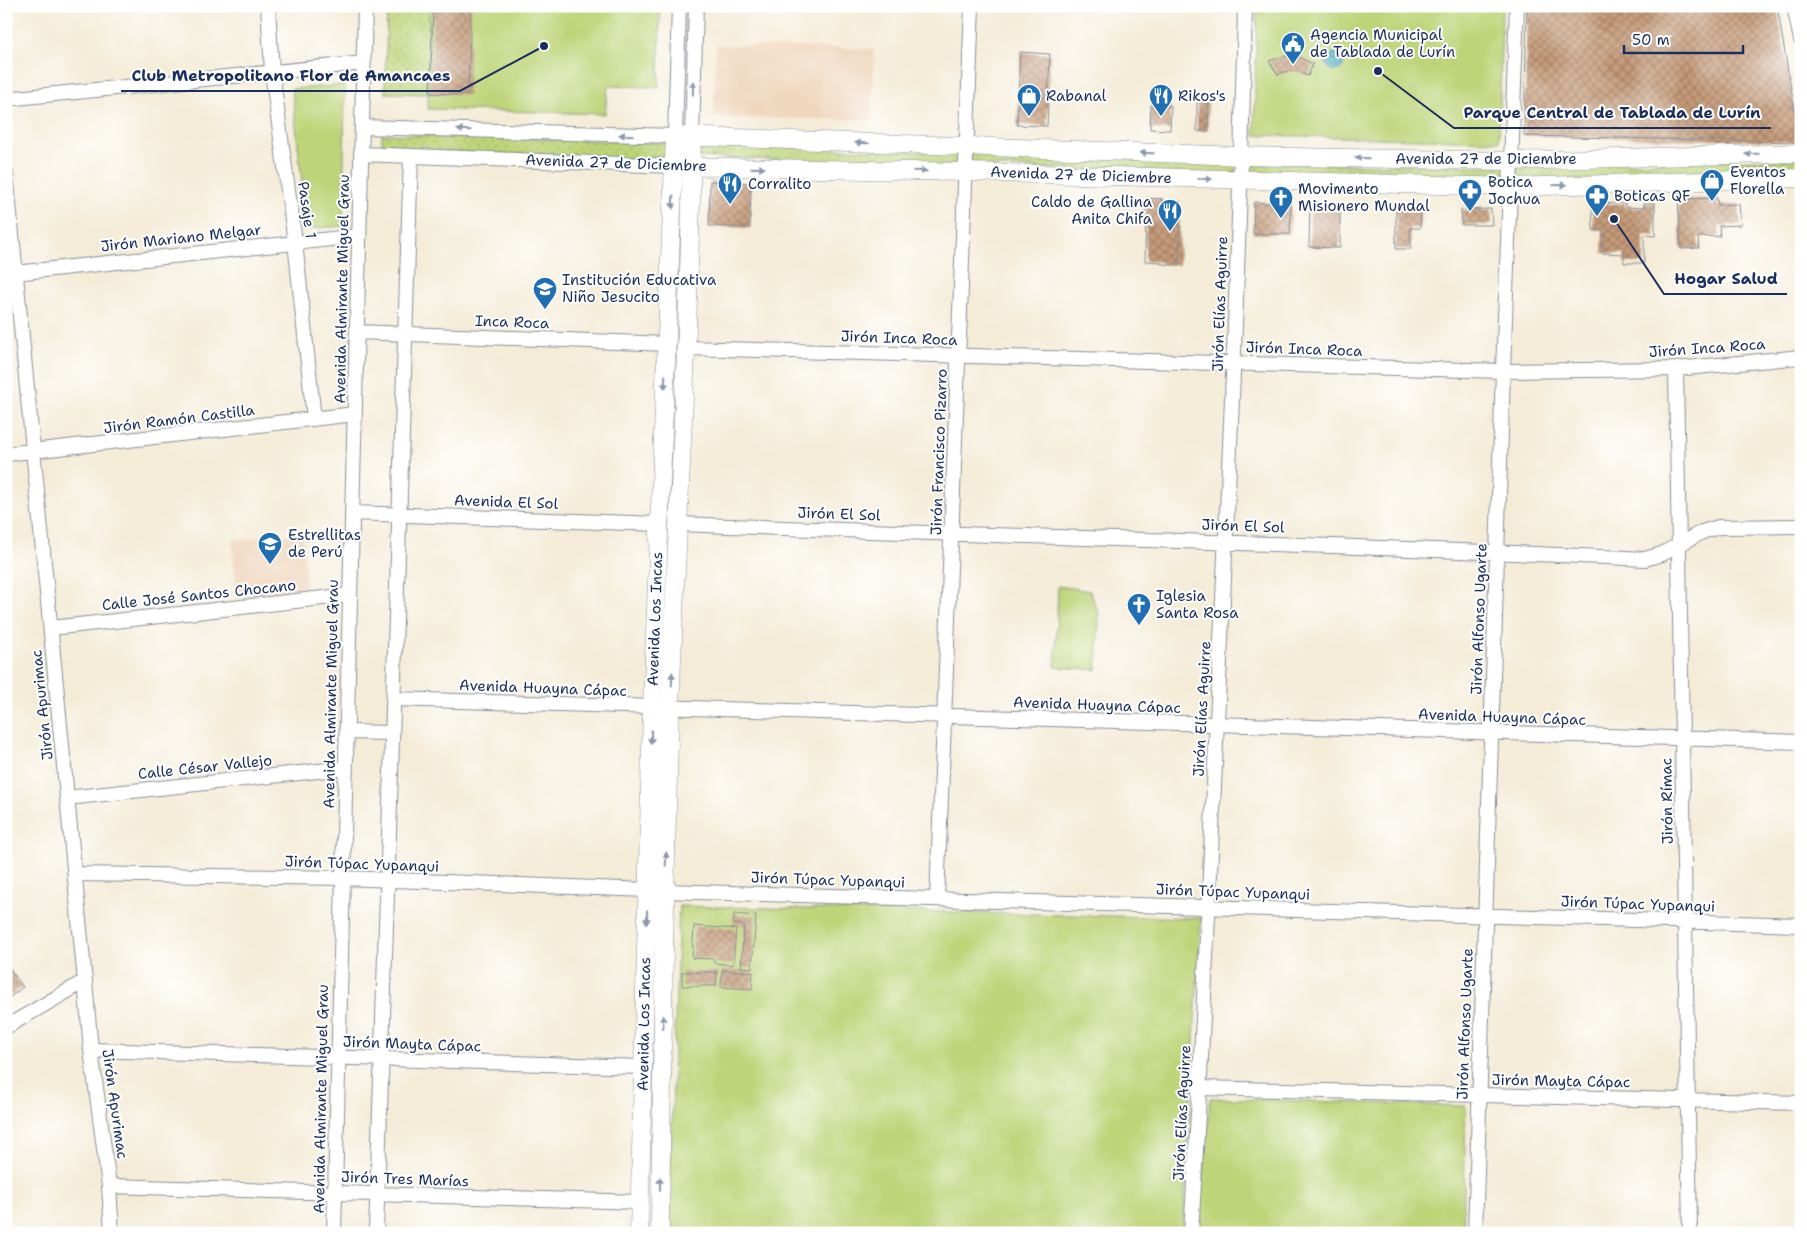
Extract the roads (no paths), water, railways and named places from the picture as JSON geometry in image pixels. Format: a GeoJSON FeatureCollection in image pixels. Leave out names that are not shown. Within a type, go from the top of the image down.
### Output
{"type":"FeatureCollection","features":[{"type":"Feature","properties":{"kind":"street","name":"Pasaje 1"},"geometry":{"type":"LineString","coordinates":[[268,6],[272,72],[295,242],[314,419]]}},
{"type":"Feature","properties":{"kind":"street","name":"Avenida Almirante Miguel Grau"},"geometry":{"type":"LineString","coordinates":[[334,1233],[365,6]]}},
{"type":"Feature","properties":{"kind":"street","name":"Avenida Los Incas"},"geometry":{"type":"LineString","coordinates":[[679,6],[684,137]]}},
{"type":"Feature","properties":{"kind":"street","name":"Avenida Los Incas"},"geometry":{"type":"LineString","coordinates":[[639,1233],[643,1067],[670,708],[686,348],[684,137],[696,6]]}},
{"type":"Feature","properties":{"kind":"street","name":"Jirón Francisco Pizarro"},"geometry":{"type":"LineString","coordinates":[[937,899],[968,148],[972,6]]}},
{"type":"Feature","properties":{"kind":"street","name":"Jirón Elías Aguirre"},"geometry":{"type":"LineString","coordinates":[[1192,1233],[1201,1088],[1234,363],[1242,156],[1245,6]]}},
{"type":"Feature","properties":{"kind":"street","name":"Jirón Alfonso Ugarte"},"geometry":{"type":"LineString","coordinates":[[1475,1233],[1510,161],[1517,6]]}},
{"type":"Feature","properties":{"kind":"street"},"geometry":{"type":"LineString","coordinates":[[1794,6],[1801,40]]}},
{"type":"Feature","properties":{"kind":"street"},"geometry":{"type":"LineString","coordinates":[[6,99],[364,63]]}},
{"type":"Feature","properties":{"kind":"street","name":"Avenida 27 de Diciembre"},"geometry":{"type":"LineString","coordinates":[[362,127],[968,148],[1510,161],[1801,153]]}},
{"type":"Feature","properties":{"kind":"street","name":"Avenida 27 de Diciembre"},"geometry":{"type":"LineString","coordinates":[[361,154],[683,166],[1510,187],[1801,178]]}},
{"type":"Feature","properties":{"kind":"street"},"geometry":{"type":"LineString","coordinates":[[376,1233],[411,156]]}},
{"type":"Feature","properties":{"kind":"street","name":"Avenida Los Incas"},"geometry":{"type":"LineString","coordinates":[[660,1233],[652,707],[666,344],[683,166]]}},
{"type":"Feature","properties":{"kind":"street","name":"Jirón Apurimac"},"geometry":{"type":"LineString","coordinates":[[6,173],[11,273],[34,452],[68,798],[90,1050],[110,1186],[112,1233]]}},
{"type":"Feature","properties":{"kind":"street","name":"Jirón Mariano Melgar"},"geometry":{"type":"LineString","coordinates":[[11,273],[359,236]]}},
{"type":"Feature","properties":{"kind":"street","name":"Inca Roca"},"geometry":{"type":"LineString","coordinates":[[357,332],[666,344]]}},
{"type":"Feature","properties":{"kind":"street","name":"Jirón Inca Roca"},"geometry":{"type":"LineString","coordinates":[[686,348],[1503,371],[1676,369],[1801,357]]}},
{"type":"Feature","properties":{"kind":"street","name":"Jirón Rímac"},"geometry":{"type":"LineString","coordinates":[[1676,369],[1690,1233]]}},
{"type":"Feature","properties":{"kind":"street","name":"Jirón Ramón Castilla"},"geometry":{"type":"LineString","coordinates":[[6,454],[355,414]]}},
{"type":"Feature","properties":{"kind":"street","name":"Avenida El Sol"},"geometry":{"type":"LineString","coordinates":[[352,513],[659,524]]}},
{"type":"Feature","properties":{"kind":"street","name":"Jirón El Sol"},"geometry":{"type":"LineString","coordinates":[[678,524],[952,535],[1226,542],[1644,559],[1662,554],[1702,532],[1719,527],[1801,526]]}},
{"type":"Feature","properties":{"kind":"street","name":"Calle José Santos Chocano"},"geometry":{"type":"LineString","coordinates":[[51,628],[350,595]]}},
{"type":"Feature","properties":{"kind":"street","name":"Avenida Huayna Cápac"},"geometry":{"type":"LineString","coordinates":[[393,699],[1801,742]]}},
{"type":"Feature","properties":{"kind":"street"},"geometry":{"type":"LineString","coordinates":[[348,732],[392,732]]}},
{"type":"Feature","properties":{"kind":"street","name":"Calle César Vallejo"},"geometry":{"type":"LineString","coordinates":[[68,798],[346,768]]}},
{"type":"Feature","properties":{"kind":"street","name":"Jirón Túpac Yupanqui"},"geometry":{"type":"LineString","coordinates":[[75,874],[343,878],[656,891],[1801,925]]}},
{"type":"Feature","properties":{"kind":"street"},"geometry":{"type":"LineString","coordinates":[[6,1027],[85,981]]}},
{"type":"Feature","properties":{"kind":"street","name":"Jirón Mayta Cápac"},"geometry":{"type":"LineString","coordinates":[[90,1050],[643,1067]]}},
{"type":"Feature","properties":{"kind":"street","name":"Jirón Mayta Cápac"},"geometry":{"type":"LineString","coordinates":[[1201,1088],[1801,1103]]}},
{"type":"Feature","properties":{"kind":"street","name":"Jirón Tres Marías"},"geometry":{"type":"LineString","coordinates":[[110,1186],[640,1202]]}},
{"type":"Feature","properties":{"kind":"water"},"geometry":{"type":"Polygon","coordinates":[[[1331,53],[1339,53],[1344,58],[1342,69],[1331,71],[1326,66],[1326,58],[1331,53]]]}},
{"type":"Feature","properties":{"kind":"place","name":"Club Metropolitano Flor de Amancaes"},"geometry":{"type":"Point","coordinates":[544,46]}},
{"type":"Feature","properties":{"kind":"place","name":"Agencia Municipal de Tablada de Lurín"},"geometry":{"type":"Point","coordinates":[1293,65]}},
{"type":"Feature","properties":{"kind":"place","name":"Parque Central de Tablada de Lurín"},"geometry":{"type":"Point","coordinates":[1378,71]}},
{"type":"Feature","properties":{"kind":"place","name":"Rabanal"},"geometry":{"type":"Point","coordinates":[1029,117]}},
{"type":"Feature","properties":{"kind":"place","name":"Rikos's"},"geometry":{"type":"Point","coordinates":[1161,117]}},
{"type":"Feature","properties":{"kind":"place","name":"Eventos Florella"},"geometry":{"type":"Point","coordinates":[1712,202]}},
{"type":"Feature","properties":{"kind":"place","name":"Corralito"},"geometry":{"type":"Point","coordinates":[730,205]}},
{"type":"Feature","properties":{"kind":"place","name":"Botica Jochua"},"geometry":{"type":"Point","coordinates":[1470,212]}},
{"type":"Feature","properties":{"kind":"place","name":"Boticas QF"},"geometry":{"type":"Point","coordinates":[1597,217]}},
{"type":"Feature","properties":{"kind":"place","name":"Movimento Misionero Mundal"},"geometry":{"type":"Point","coordinates":[1281,219]}},
{"type":"Feature","properties":{"kind":"place","name":"Hogar Salud"},"geometry":{"type":"Point","coordinates":[1614,219]}},
{"type":"Feature","properties":{"kind":"place","name":"Caldo de Gallina Anita Chifa"},"geometry":{"type":"Point","coordinates":[1170,232]}},
{"type":"Feature","properties":{"kind":"place","name":"Institución Educativa Niño Jesucito"},"geometry":{"type":"Point","coordinates":[545,310]}},
{"type":"Feature","properties":{"kind":"place","name":"Estrellitas de Perú"},"geometry":{"type":"Point","coordinates":[270,565]}},
{"type":"Feature","properties":{"kind":"place","name":"Iglesia Santa Rosa"},"geometry":{"type":"Point","coordinates":[1139,626]}}]}
